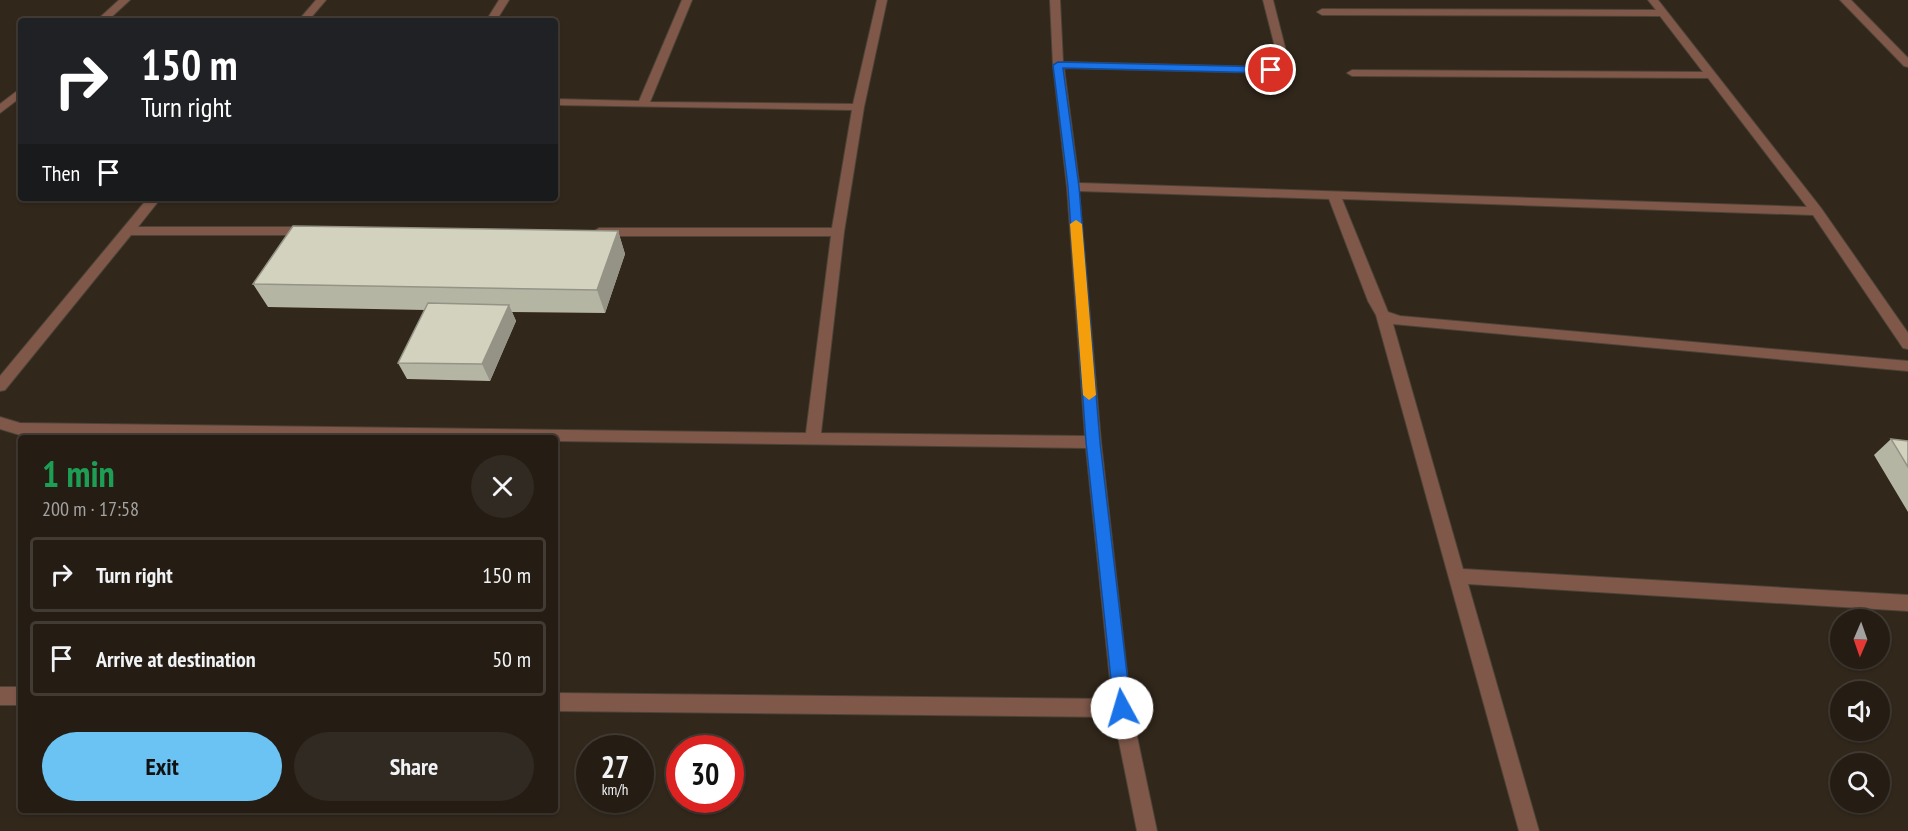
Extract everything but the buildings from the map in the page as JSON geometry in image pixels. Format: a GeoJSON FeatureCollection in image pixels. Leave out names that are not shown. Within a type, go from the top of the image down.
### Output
{"type":"FeatureCollection","features":[{"type":"Feature","properties":{"kind":"street"},"geometry":{"type":"LineString","coordinates":[[104,18],[125,0]]}},
{"type":"Feature","properties":{"kind":"street"},"geometry":{"type":"LineString","coordinates":[[306,18],[321,0]]}},
{"type":"Feature","properties":{"kind":"street"},"geometry":{"type":"LineString","coordinates":[[493,18],[504,0]]}},
{"type":"Feature","properties":{"kind":"street"},"geometry":{"type":"LineString","coordinates":[[644,105],[687,0]]}},
{"type":"Feature","properties":{"kind":"street"},"geometry":{"type":"LineString","coordinates":[[813,439],[838,232],[858,107],[882,0]]}},
{"type":"Feature","properties":{"kind":"street"},"geometry":{"type":"LineString","coordinates":[[1055,0],[1058,65],[1073,187],[1093,442],[1122,708],[1147,831]]}},
{"type":"Feature","properties":{"kind":"street"},"geometry":{"type":"LineString","coordinates":[[1058,65],[1271,70],[1279,65],[1282,55],[1268,0]]}},
{"type":"Feature","properties":{"kind":"street"},"geometry":{"type":"LineString","coordinates":[[1653,0],[1817,211],[1908,344]]}},
{"type":"Feature","properties":{"kind":"street"},"geometry":{"type":"LineString","coordinates":[[1845,0],[1908,64]]}},
{"type":"Feature","properties":{"kind":"street"},"geometry":{"type":"LineString","coordinates":[[1322,12],[1663,13]]}},
{"type":"Feature","properties":{"kind":"street"},"geometry":{"type":"LineString","coordinates":[[1352,73],[1711,75]]}},
{"type":"Feature","properties":{"kind":"street"},"geometry":{"type":"LineString","coordinates":[[0,110],[18,94]]}},
{"type":"Feature","properties":{"kind":"street"},"geometry":{"type":"LineString","coordinates":[[558,102],[858,107]]}},
{"type":"Feature","properties":{"kind":"street"},"geometry":{"type":"LineString","coordinates":[[1073,187],[1817,211]]}},
{"type":"Feature","properties":{"kind":"street"},"geometry":{"type":"LineString","coordinates":[[1334,195],[1383,315],[1529,831]]}},
{"type":"Feature","properties":{"kind":"street"},"geometry":{"type":"LineString","coordinates":[[0,386],[153,201]]}},
{"type":"Feature","properties":{"kind":"street"},"geometry":{"type":"LineString","coordinates":[[128,231],[317,231]]}},
{"type":"Feature","properties":{"kind":"street"},"geometry":{"type":"LineString","coordinates":[[589,232],[838,232]]}},
{"type":"Feature","properties":{"kind":"street"},"geometry":{"type":"LineString","coordinates":[[1383,315],[1398,321],[1908,366]]}},
{"type":"Feature","properties":{"kind":"street"},"geometry":{"type":"LineString","coordinates":[[0,423],[21,429],[496,435]]}},
{"type":"Feature","properties":{"kind":"street"},"geometry":{"type":"LineString","coordinates":[[558,436],[1093,442]]}},
{"type":"Feature","properties":{"kind":"street"},"geometry":{"type":"LineString","coordinates":[[1457,576],[1908,603]]}},
{"type":"Feature","properties":{"kind":"street"},"geometry":{"type":"LineString","coordinates":[[0,696],[18,696]]}},
{"type":"Feature","properties":{"kind":"street"},"geometry":{"type":"LineString","coordinates":[[558,702],[1122,708]]}},
{"type":"Feature","properties":{"kind":"slow traffic"},"geometry":{"type":"LineString","coordinates":[[1076,224],[1089,395]]}},
{"type":"Feature","properties":{"kind":"route"},"geometry":{"type":"LineString","coordinates":[[1122,708],[1093,442],[1073,187],[1058,65],[1271,70]]}}]}
